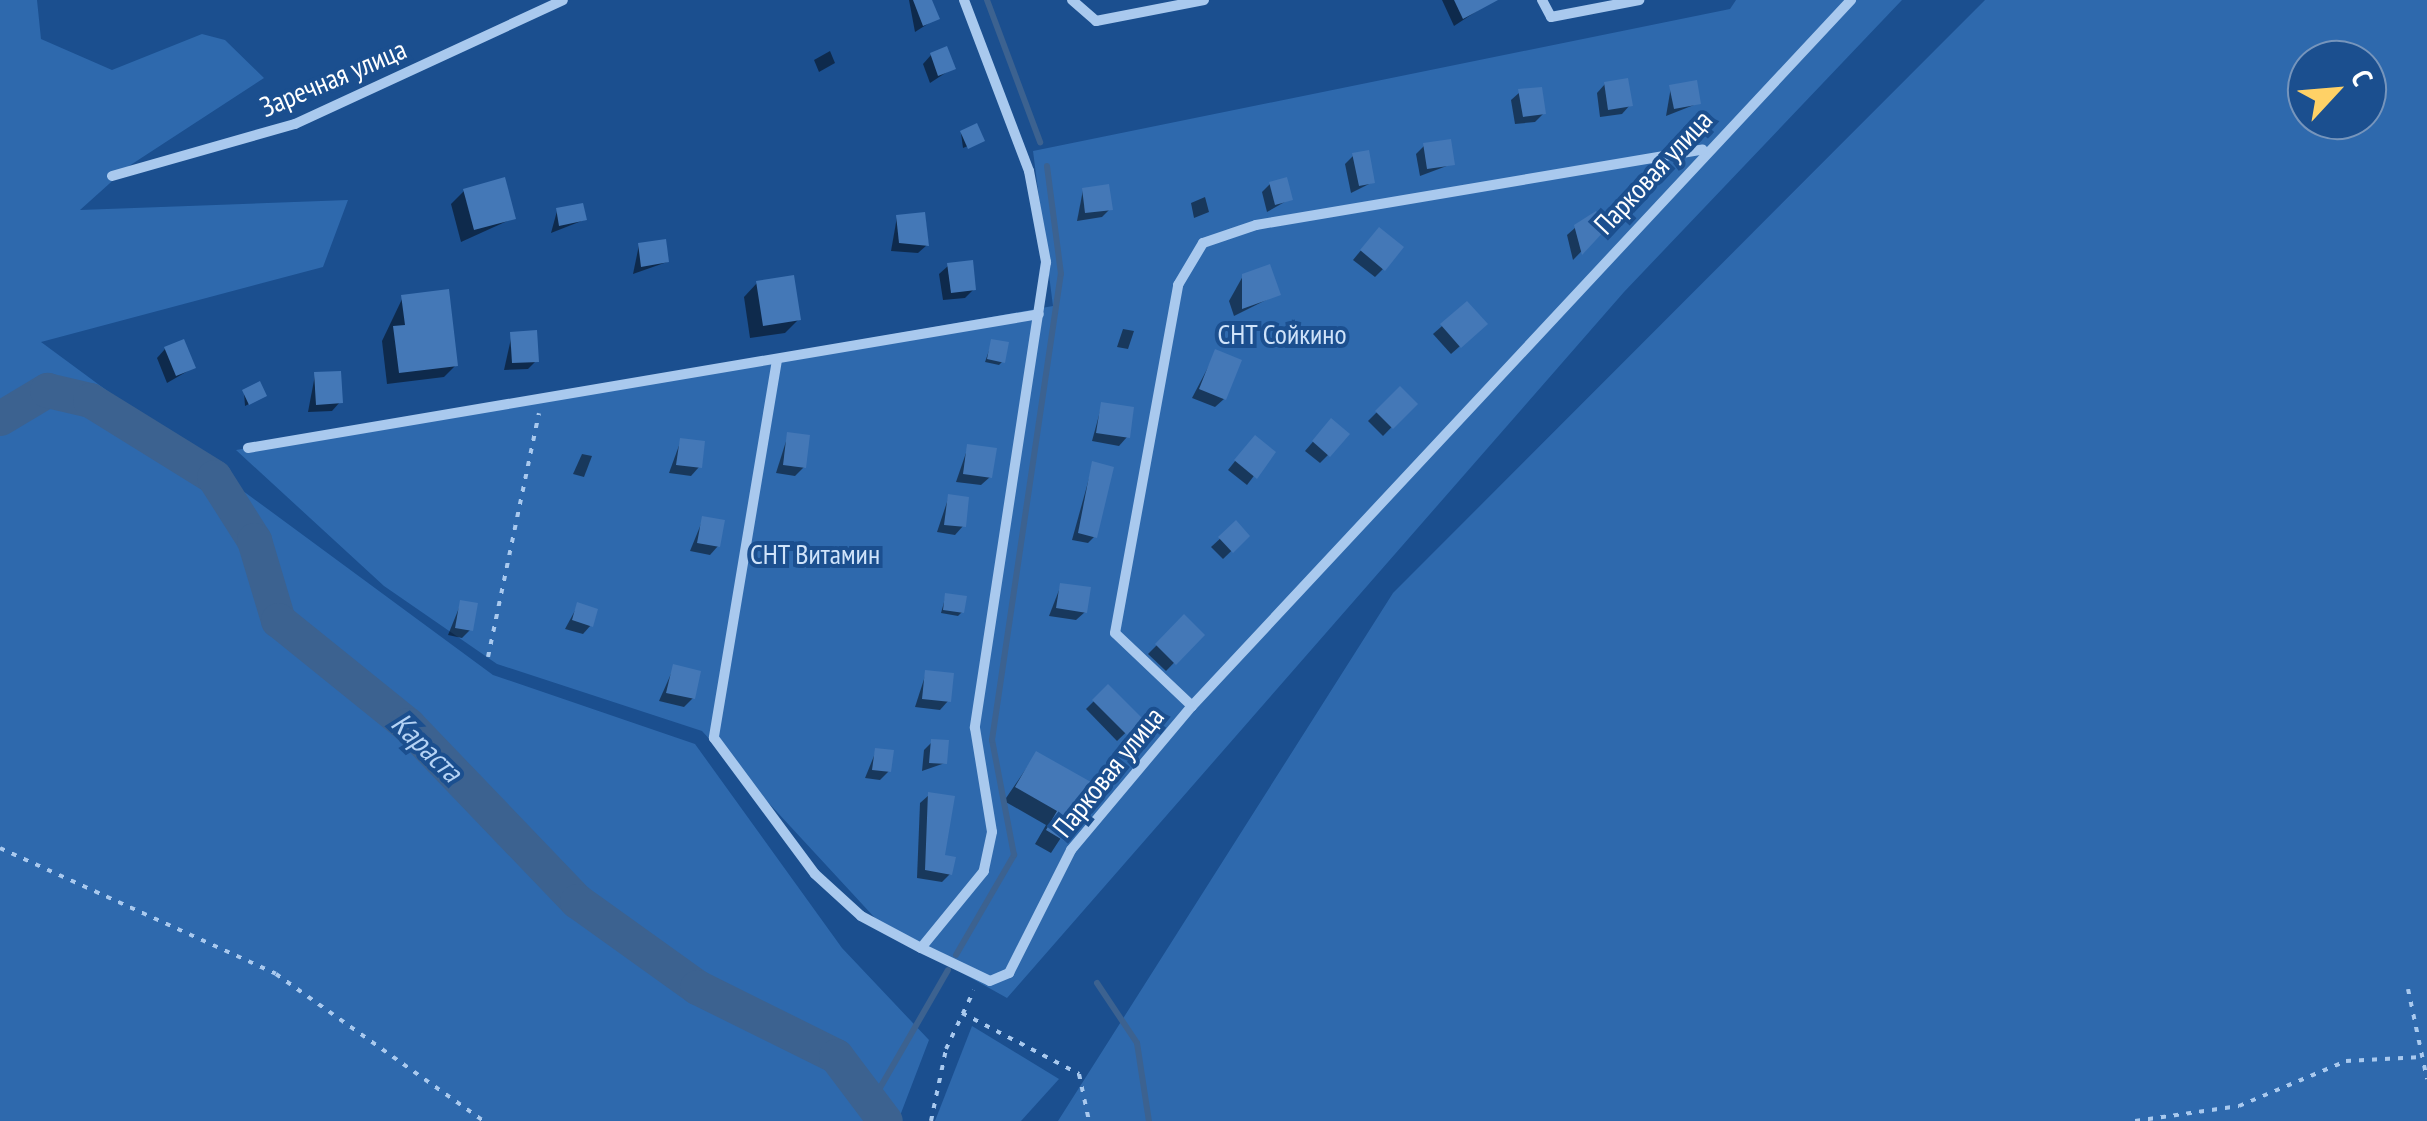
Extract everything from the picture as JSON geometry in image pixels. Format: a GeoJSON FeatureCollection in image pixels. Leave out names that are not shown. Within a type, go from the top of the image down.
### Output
{"type":"FeatureCollection","features":[{"type":"Feature","properties":{"kind":"street","name":"Заречная улица"},"geometry":{"type":"LineString","coordinates":[[112,176],[295,124],[563,0]]}},
{"type":"Feature","properties":{"kind":"street"},"geometry":{"type":"LineString","coordinates":[[921,948],[984,871],[992,832],[975,728],[1039,314],[1040,210],[964,0]]}},
{"type":"Feature","properties":{"kind":"street"},"geometry":{"type":"LineString","coordinates":[[1072,0],[1096,21],[1204,0]]}},
{"type":"Feature","properties":{"kind":"street"},"geometry":{"type":"LineString","coordinates":[[1542,0],[1550,17],[1639,0]]}},
{"type":"Feature","properties":{"kind":"street","name":"Парковая улица"},"geometry":{"type":"LineString","coordinates":[[981,978],[1009,973],[1070,850],[1192,706],[1703,150],[1851,0]]}},
{"type":"Feature","properties":{"kind":"street"},"geometry":{"type":"LineString","coordinates":[[1192,706],[1116,634],[1178,285],[1204,243],[1256,225],[1703,150]]}},
{"type":"Feature","properties":{"kind":"street"},"geometry":{"type":"LineString","coordinates":[[248,448],[1039,314]]}},
{"type":"Feature","properties":{"kind":"street"},"geometry":{"type":"LineString","coordinates":[[777,360],[714,738],[815,874],[861,916],[981,978]]}},
{"type":"Feature","properties":{"kind":"path"},"geometry":{"type":"LineString","coordinates":[[488,658],[542,399]]}},
{"type":"Feature","properties":{"kind":"path"},"geometry":{"type":"LineString","coordinates":[[0,848],[276,974],[484,1121]]}},
{"type":"Feature","properties":{"kind":"path"},"geometry":{"type":"LineString","coordinates":[[931,1121],[962,1013],[981,978]]}},
{"type":"Feature","properties":{"kind":"path"},"geometry":{"type":"LineString","coordinates":[[2408,989],[2427,1079]]}},
{"type":"Feature","properties":{"kind":"path"},"geometry":{"type":"LineString","coordinates":[[962,1013],[1079,1074],[1089,1086],[1088,1121]]}},
{"type":"Feature","properties":{"kind":"path"},"geometry":{"type":"LineString","coordinates":[[2134,1121],[2239,1106],[2346,1061],[2422,1056]]}},
{"type":"Feature","properties":{"kind":"green space"},"geometry":{"type":"Polygon","coordinates":[[[0,0],[37,0],[41,39],[112,70],[202,34],[225,40],[264,78],[129,166],[80,210],[348,200],[323,267],[41,342],[493,675],[695,744],[842,948],[929,1040],[898,1121],[0,1121],[0,0]]]}},
{"type":"Feature","properties":{"kind":"green space"},"geometry":{"type":"Polygon","coordinates":[[[1736,0],[1902,0],[1624,292],[1007,998],[887,931],[702,731],[497,664],[384,586],[236,450],[1053,306],[1033,151],[1730,9],[1736,0]]]}},
{"type":"Feature","properties":{"kind":"green space"},"geometry":{"type":"Polygon","coordinates":[[[1985,0],[2427,0],[2427,1121],[1058,1121],[1393,593],[1985,0]]]}},
{"type":"Feature","properties":{"kind":"green space"},"geometry":{"type":"Polygon","coordinates":[[[972,1026],[1059,1079],[1021,1121],[935,1121],[972,1026]]]}},
{"type":"Feature","properties":{"kind":"building"},"geometry":{"type":"Polygon","coordinates":[[[913,0],[932,0],[940,19],[923,26],[913,0]]]}},
{"type":"Feature","properties":{"kind":"building"},"geometry":{"type":"Polygon","coordinates":[[[1454,0],[1498,0],[1463,19],[1454,0]]]}},
{"type":"Feature","properties":{"kind":"building"},"geometry":{"type":"Polygon","coordinates":[[[947,46],[956,69],[938,76],[930,53],[947,46]]]}},
{"type":"Feature","properties":{"kind":"building"},"geometry":{"type":"Polygon","coordinates":[[[1628,78],[1633,106],[1608,110],[1604,82],[1628,78]]]}},
{"type":"Feature","properties":{"kind":"building"},"geometry":{"type":"Polygon","coordinates":[[[1697,80],[1701,104],[1674,109],[1669,85],[1697,80]]]}},
{"type":"Feature","properties":{"kind":"building"},"geometry":{"type":"Polygon","coordinates":[[[1542,87],[1546,114],[1523,117],[1518,89],[1542,87]]]}},
{"type":"Feature","properties":{"kind":"building"},"geometry":{"type":"Polygon","coordinates":[[[977,123],[985,141],[968,149],[960,131],[977,123]]]}},
{"type":"Feature","properties":{"kind":"building"},"geometry":{"type":"Polygon","coordinates":[[[1451,139],[1455,165],[1427,169],[1423,143],[1451,139]]]}},
{"type":"Feature","properties":{"kind":"building"},"geometry":{"type":"Polygon","coordinates":[[[1369,150],[1375,183],[1359,186],[1352,153],[1369,150]]]}},
{"type":"Feature","properties":{"kind":"building"},"geometry":{"type":"Polygon","coordinates":[[[505,177],[516,219],[474,230],[463,189],[505,177]]]}},
{"type":"Feature","properties":{"kind":"building"},"geometry":{"type":"Polygon","coordinates":[[[1287,177],[1293,200],[1275,205],[1269,182],[1287,177]]]}},
{"type":"Feature","properties":{"kind":"building"},"geometry":{"type":"Polygon","coordinates":[[[1109,184],[1113,210],[1085,213],[1082,188],[1109,184]]]}},
{"type":"Feature","properties":{"kind":"building"},"geometry":{"type":"Polygon","coordinates":[[[583,203],[587,220],[559,226],[556,208],[583,203]]]}},
{"type":"Feature","properties":{"kind":"building"},"geometry":{"type":"Polygon","coordinates":[[[1596,211],[1607,228],[1582,255],[1574,225],[1596,211]]]}},
{"type":"Feature","properties":{"kind":"building"},"geometry":{"type":"Polygon","coordinates":[[[925,212],[929,246],[899,243],[896,215],[925,212]]]}},
{"type":"Feature","properties":{"kind":"building"},"geometry":{"type":"Polygon","coordinates":[[[1379,227],[1404,247],[1385,271],[1360,250],[1379,227]]]}},
{"type":"Feature","properties":{"kind":"building"},"geometry":{"type":"Polygon","coordinates":[[[666,239],[669,262],[641,267],[638,243],[666,239]]]}},
{"type":"Feature","properties":{"kind":"building"},"geometry":{"type":"Polygon","coordinates":[[[973,260],[976,290],[951,293],[947,263],[973,260]]]}},
{"type":"Feature","properties":{"kind":"building"},"geometry":{"type":"Polygon","coordinates":[[[1270,264],[1281,295],[1242,309],[1242,274],[1270,264]]]}},
{"type":"Feature","properties":{"kind":"building"},"geometry":{"type":"Polygon","coordinates":[[[794,275],[801,320],[763,326],[756,281],[794,275]]]}},
{"type":"Feature","properties":{"kind":"building"},"geometry":{"type":"Polygon","coordinates":[[[449,289],[458,366],[399,373],[393,326],[405,325],[401,295],[449,289]]]}},
{"type":"Feature","properties":{"kind":"building"},"geometry":{"type":"Polygon","coordinates":[[[1467,301],[1488,324],[1461,348],[1440,324],[1467,301]]]}},
{"type":"Feature","properties":{"kind":"building"},"geometry":{"type":"Polygon","coordinates":[[[537,330],[539,362],[512,363],[510,332],[537,330]]]}},
{"type":"Feature","properties":{"kind":"building"},"geometry":{"type":"Polygon","coordinates":[[[184,339],[196,368],[176,376],[164,347],[184,339]]]}},
{"type":"Feature","properties":{"kind":"building"},"geometry":{"type":"Polygon","coordinates":[[[991,339],[1009,342],[1005,363],[987,359],[991,339]]]}},
{"type":"Feature","properties":{"kind":"building"},"geometry":{"type":"Polygon","coordinates":[[[1215,349],[1242,360],[1226,400],[1199,389],[1215,349]]]}},
{"type":"Feature","properties":{"kind":"building"},"geometry":{"type":"Polygon","coordinates":[[[341,371],[343,403],[316,405],[314,372],[341,371]]]}},
{"type":"Feature","properties":{"kind":"building"},"geometry":{"type":"Polygon","coordinates":[[[260,381],[267,396],[249,405],[242,390],[260,381]]]}},
{"type":"Feature","properties":{"kind":"building"},"geometry":{"type":"Polygon","coordinates":[[[1400,386],[1418,404],[1393,429],[1375,411],[1400,386]]]}},
{"type":"Feature","properties":{"kind":"building"},"geometry":{"type":"Polygon","coordinates":[[[1101,402],[1134,407],[1130,438],[1096,433],[1101,402]]]}},
{"type":"Feature","properties":{"kind":"building"},"geometry":{"type":"Polygon","coordinates":[[[1331,418],[1350,434],[1330,457],[1312,441],[1331,418]]]}},
{"type":"Feature","properties":{"kind":"building"},"geometry":{"type":"Polygon","coordinates":[[[787,432],[810,435],[806,468],[783,465],[787,432]]]}},
{"type":"Feature","properties":{"kind":"building"},"geometry":{"type":"Polygon","coordinates":[[[1255,435],[1276,452],[1257,479],[1234,460],[1255,435]]]}},
{"type":"Feature","properties":{"kind":"building"},"geometry":{"type":"Polygon","coordinates":[[[680,438],[705,441],[702,468],[676,465],[680,438]]]}},
{"type":"Feature","properties":{"kind":"building"},"geometry":{"type":"Polygon","coordinates":[[[967,444],[997,448],[992,478],[963,474],[967,444]]]}},
{"type":"Feature","properties":{"kind":"building"},"geometry":{"type":"Polygon","coordinates":[[[1092,461],[1114,467],[1097,538],[1078,533],[1092,461]]]}},
{"type":"Feature","properties":{"kind":"building"},"geometry":{"type":"Polygon","coordinates":[[[948,494],[969,497],[966,527],[944,525],[948,494]]]}},
{"type":"Feature","properties":{"kind":"building"},"geometry":{"type":"Polygon","coordinates":[[[702,516],[725,520],[720,547],[697,543],[702,516]]]}},
{"type":"Feature","properties":{"kind":"building"},"geometry":{"type":"Polygon","coordinates":[[[1236,520],[1250,536],[1233,553],[1218,537],[1236,520]]]}},
{"type":"Feature","properties":{"kind":"building"},"geometry":{"type":"Polygon","coordinates":[[[1060,583],[1091,587],[1087,613],[1056,608],[1060,583]]]}},
{"type":"Feature","properties":{"kind":"building"},"geometry":{"type":"Polygon","coordinates":[[[945,593],[967,596],[964,613],[943,610],[945,593]]]}},
{"type":"Feature","properties":{"kind":"building"},"geometry":{"type":"Polygon","coordinates":[[[460,600],[478,603],[473,631],[455,628],[460,600]]]}},
{"type":"Feature","properties":{"kind":"building"},"geometry":{"type":"Polygon","coordinates":[[[577,602],[598,609],[593,627],[572,620],[577,602]]]}},
{"type":"Feature","properties":{"kind":"building"},"geometry":{"type":"Polygon","coordinates":[[[1184,614],[1205,635],[1176,665],[1155,644],[1184,614]]]}},
{"type":"Feature","properties":{"kind":"building"},"geometry":{"type":"Polygon","coordinates":[[[673,664],[701,671],[695,699],[666,693],[673,664]]]}},
{"type":"Feature","properties":{"kind":"building"},"geometry":{"type":"Polygon","coordinates":[[[925,670],[954,673],[951,702],[922,699],[925,670]]]}},
{"type":"Feature","properties":{"kind":"building"},"geometry":{"type":"Polygon","coordinates":[[[1108,684],[1143,719],[1127,735],[1092,700],[1108,684]]]}},
{"type":"Feature","properties":{"kind":"building"},"geometry":{"type":"Polygon","coordinates":[[[931,739],[949,740],[947,764],[929,763],[931,739]]]}},
{"type":"Feature","properties":{"kind":"building"},"geometry":{"type":"Polygon","coordinates":[[[875,748],[894,750],[891,772],[872,770],[875,748]]]}},
{"type":"Feature","properties":{"kind":"building"},"geometry":{"type":"Polygon","coordinates":[[[1036,751],[1098,786],[1066,842],[1046,830],[1057,811],[1015,787],[1036,751]]]}},
{"type":"Feature","properties":{"kind":"building"},"geometry":{"type":"Polygon","coordinates":[[[928,792],[955,796],[945,855],[956,857],[952,875],[925,870],[928,792]]]}},
{"type":"Feature","properties":{"kind":"waterway"},"geometry":{"type":"LineString","coordinates":[[987,0],[1040,142]]}},
{"type":"Feature","properties":{"kind":"waterway"},"geometry":{"type":"LineString","coordinates":[[956,955],[1014,855],[992,740],[1061,274],[1047,166]]}},
{"type":"Feature","properties":{"kind":"waterway","name":"Караста"},"geometry":{"type":"LineString","coordinates":[[0,418],[47,390],[90,400],[214,477],[254,540],[278,620],[408,725],[577,901],[697,987],[836,1056],[885,1121]]}},
{"type":"Feature","properties":{"kind":"waterway"},"geometry":{"type":"LineString","coordinates":[[873,1100],[948,970]]}},
{"type":"Feature","properties":{"kind":"waterway"},"geometry":{"type":"LineString","coordinates":[[1097,983],[1137,1043],[1149,1121]]}},
{"type":"Feature","properties":{"kind":"park label","name":"СНТ Сойкино"},"geometry":{"type":"Point","coordinates":[1282,334]}},
{"type":"Feature","properties":{"kind":"park label","name":"СНТ Витамин"},"geometry":{"type":"Point","coordinates":[815,554]}}]}
